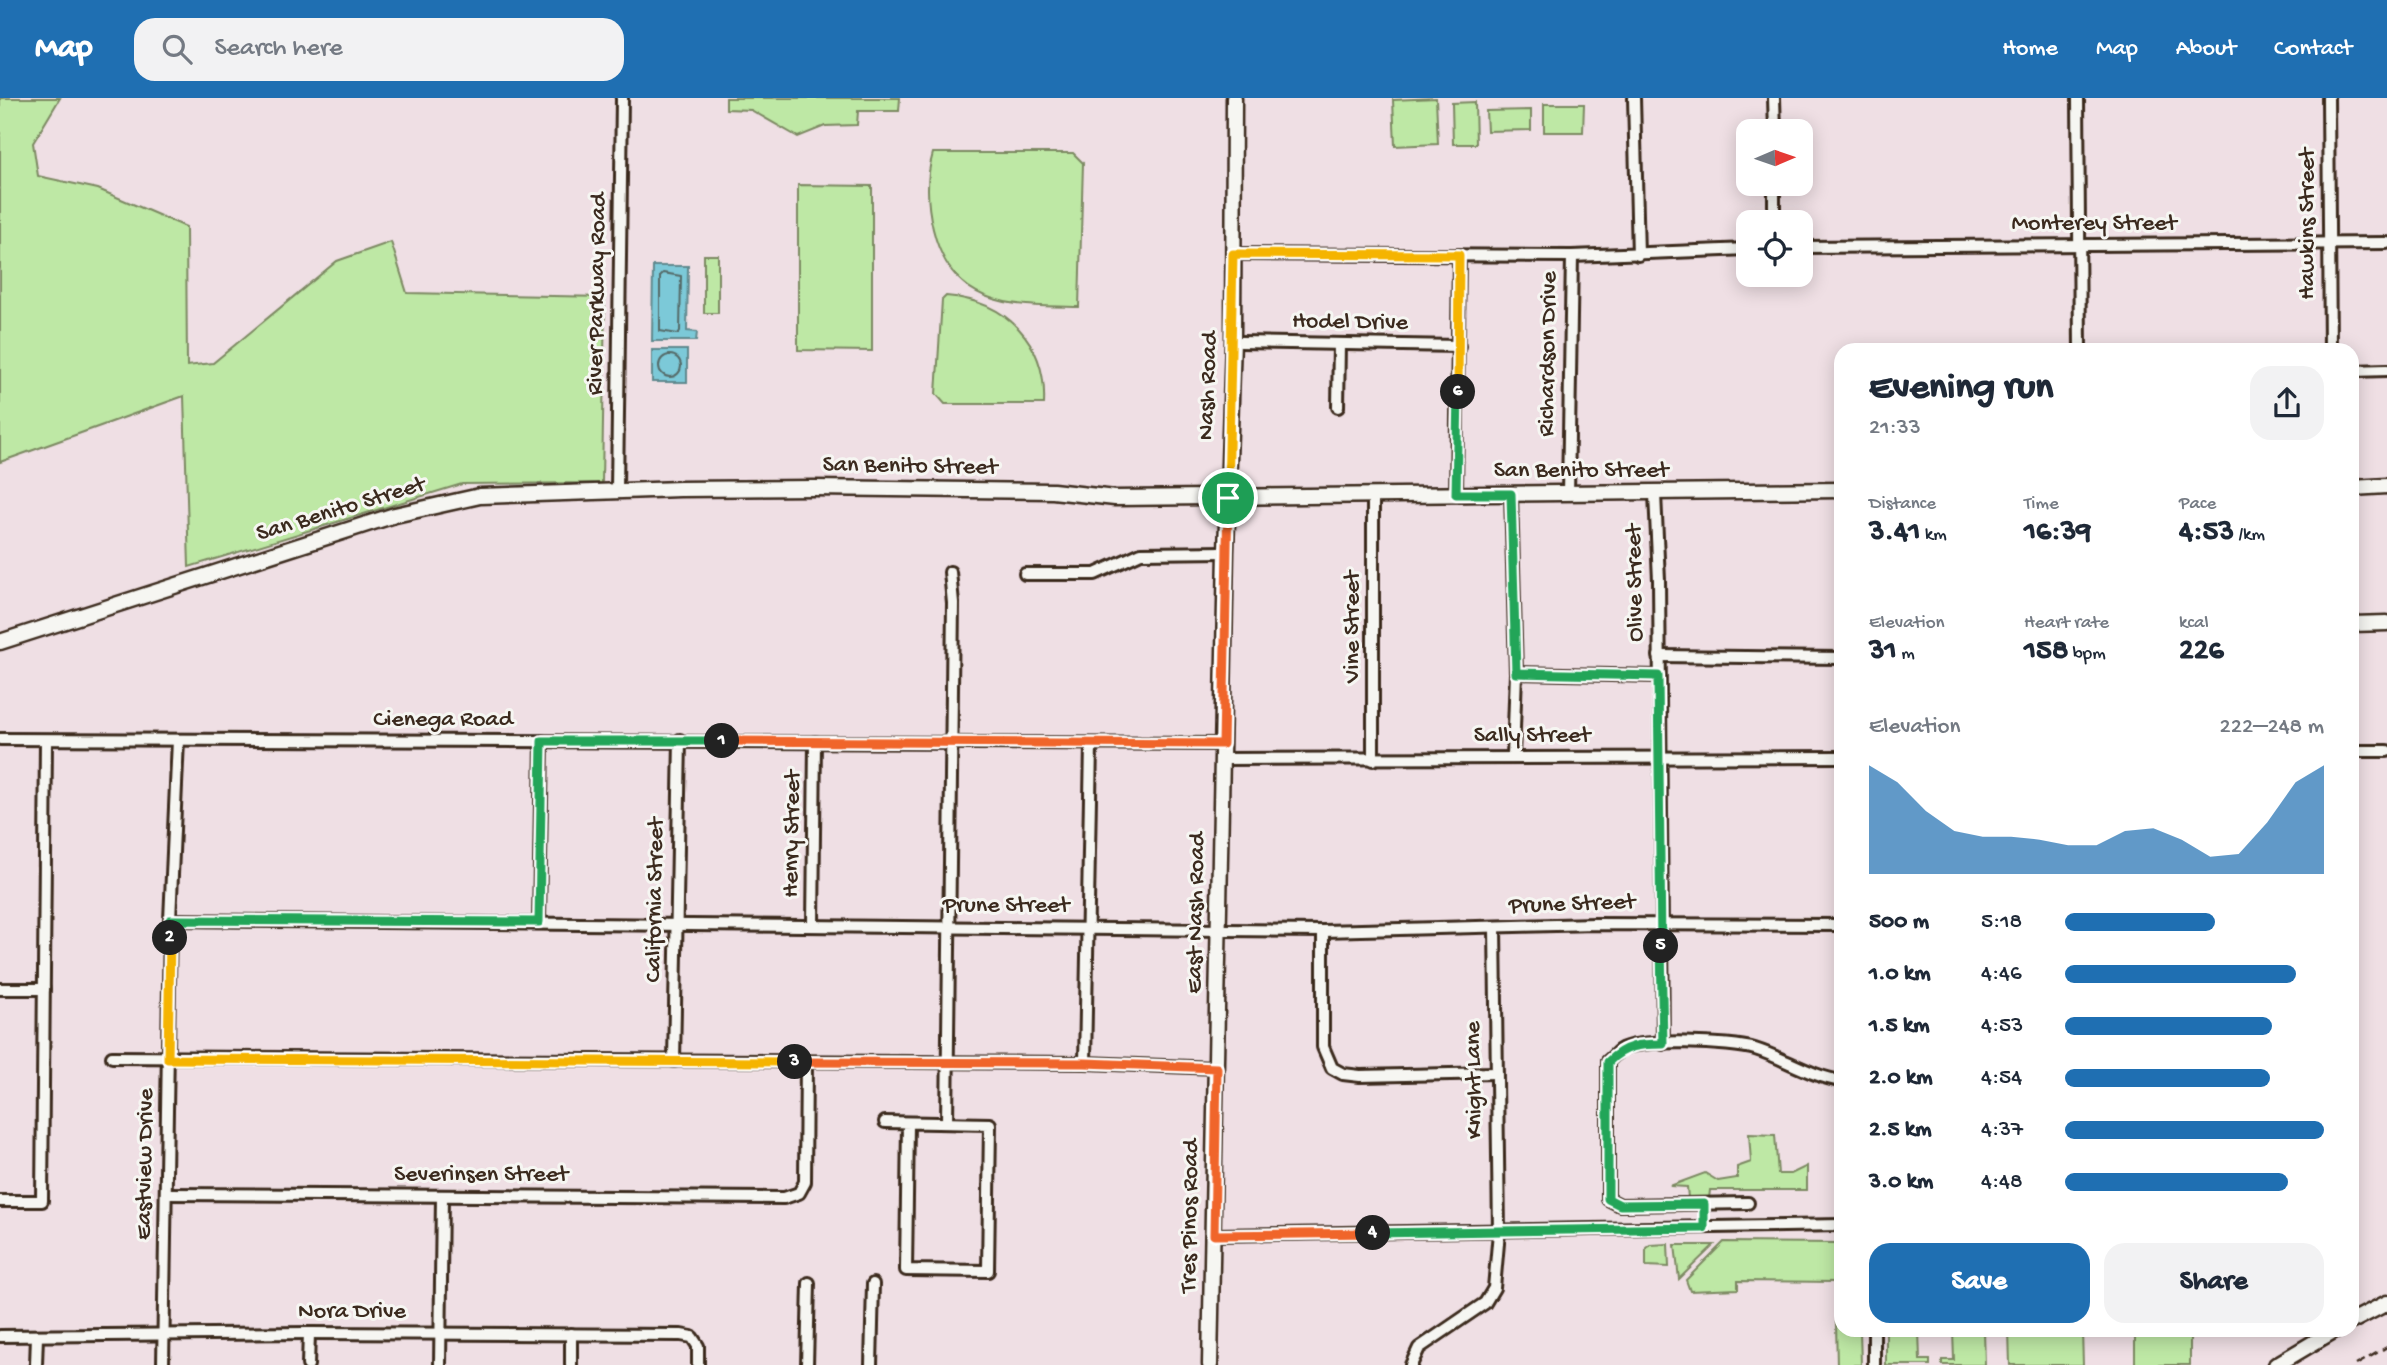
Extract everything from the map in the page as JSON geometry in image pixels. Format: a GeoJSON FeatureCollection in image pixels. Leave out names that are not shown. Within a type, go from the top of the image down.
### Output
{"type":"FeatureCollection","features":[{"type":"Feature","properties":{"kind":"street","name":"River Parkway Road"},"geometry":{"type":"LineString","coordinates":[[617,491],[622,98]]}},
{"type":"Feature","properties":{"kind":"street","name":"Nash Road"},"geometry":{"type":"LineString","coordinates":[[1223,752],[1234,98]]}},
{"type":"Feature","properties":{"kind":"street"},"geometry":{"type":"LineString","coordinates":[[1634,98],[1638,255]]}},
{"type":"Feature","properties":{"kind":"street"},"geometry":{"type":"LineString","coordinates":[[1774,98],[1775,119]]}},
{"type":"Feature","properties":{"kind":"street"},"geometry":{"type":"LineString","coordinates":[[2078,98],[2080,343]]}},
{"type":"Feature","properties":{"kind":"street","name":"Hawkins Street"},"geometry":{"type":"LineString","coordinates":[[2328,98],[2330,343]]}},
{"type":"Feature","properties":{"kind":"street","name":"Monterey Street"},"geometry":{"type":"LineString","coordinates":[[1813,247],[2387,243]]}},
{"type":"Feature","properties":{"kind":"street"},"geometry":{"type":"LineString","coordinates":[[1233,254],[1572,256],[1736,250]]}},
{"type":"Feature","properties":{"kind":"street"},"geometry":{"type":"LineString","coordinates":[[1456,494],[1459,255]]}},
{"type":"Feature","properties":{"kind":"street","name":"Richardson Drive"},"geometry":{"type":"LineString","coordinates":[[1569,494],[1572,256]]}},
{"type":"Feature","properties":{"kind":"street","name":"Hodel Drive"},"geometry":{"type":"LineString","coordinates":[[1241,342],[1459,346]]}},
{"type":"Feature","properties":{"kind":"street"},"geometry":{"type":"LineString","coordinates":[[1338,407],[1339,344]]}},
{"type":"Feature","properties":{"kind":"street"},"geometry":{"type":"LineString","coordinates":[[2359,371],[2387,370]]}},
{"type":"Feature","properties":{"kind":"street"},"geometry":{"type":"LineString","coordinates":[[2359,488],[2387,486]]}},
{"type":"Feature","properties":{"kind":"street","name":"San Benito Street"},"geometry":{"type":"LineString","coordinates":[[0,642],[413,510],[480,496],[814,488],[1053,491],[1115,498],[1834,491]]}},
{"type":"Feature","properties":{"kind":"street"},"geometry":{"type":"LineString","coordinates":[[1511,494],[1516,673],[1513,756]]}},
{"type":"Feature","properties":{"kind":"street","name":"Olive Street"},"geometry":{"type":"LineString","coordinates":[[1655,494],[1661,757],[1663,1044]]}},
{"type":"Feature","properties":{"kind":"street","name":"Vine Street"},"geometry":{"type":"LineString","coordinates":[[1373,495],[1373,760]]}},
{"type":"Feature","properties":{"kind":"street"},"geometry":{"type":"LineString","coordinates":[[1025,574],[1101,573],[1141,554],[1226,552]]}},
{"type":"Feature","properties":{"kind":"street"},"geometry":{"type":"LineString","coordinates":[[947,1123],[953,603],[950,572]]}},
{"type":"Feature","properties":{"kind":"street"},"geometry":{"type":"LineString","coordinates":[[2359,624],[2387,624]]}},
{"type":"Feature","properties":{"kind":"street"},"geometry":{"type":"LineString","coordinates":[[1659,656],[1834,658]]}},
{"type":"Feature","properties":{"kind":"street"},"geometry":{"type":"LineString","coordinates":[[1516,673],[1658,676]]}},
{"type":"Feature","properties":{"kind":"street","name":"Cienega Road"},"geometry":{"type":"LineString","coordinates":[[0,739],[680,740],[1091,745],[1223,752]]}},
{"type":"Feature","properties":{"kind":"street","name":"Eastview Drive"},"geometry":{"type":"LineString","coordinates":[[163,1365],[168,1194],[170,920],[178,740]]}},
{"type":"Feature","properties":{"kind":"street","name":"California Street"},"geometry":{"type":"LineString","coordinates":[[674,1061],[680,740]]}},
{"type":"Feature","properties":{"kind":"street"},"geometry":{"type":"LineString","coordinates":[[0,1201],[42,1201],[46,741]]}},
{"type":"Feature","properties":{"kind":"street"},"geometry":{"type":"LineString","coordinates":[[539,922],[542,741]]}},
{"type":"Feature","properties":{"kind":"street","name":"Henry Street"},"geometry":{"type":"LineString","coordinates":[[813,925],[816,742]]}},
{"type":"Feature","properties":{"kind":"street"},"geometry":{"type":"LineString","coordinates":[[1085,1063],[1091,745]]}},
{"type":"Feature","properties":{"kind":"street"},"geometry":{"type":"LineString","coordinates":[[2359,751],[2387,751]]}},
{"type":"Feature","properties":{"kind":"street","name":"Sally Street"},"geometry":{"type":"LineString","coordinates":[[1223,752],[1373,760],[1513,756],[1834,757]]}},
{"type":"Feature","properties":{"kind":"street","name":"East Nash Road"},"geometry":{"type":"LineString","coordinates":[[1217,1068],[1223,752]]}},
{"type":"Feature","properties":{"kind":"street","name":"Prune Street"},"geometry":{"type":"LineString","coordinates":[[170,920],[1323,931],[1661,923],[1834,925]]}},
{"type":"Feature","properties":{"kind":"street","name":"Knight Lane"},"geometry":{"type":"LineString","coordinates":[[1411,1365],[1419,1348],[1490,1297],[1495,1280],[1499,1232],[1495,928]]}},
{"type":"Feature","properties":{"kind":"street"},"geometry":{"type":"LineString","coordinates":[[1323,931],[1323,1035],[1325,1054],[1332,1068],[1343,1074],[1360,1076],[1495,1073]]}},
{"type":"Feature","properties":{"kind":"street"},"geometry":{"type":"LineString","coordinates":[[0,989],[44,989]]}},
{"type":"Feature","properties":{"kind":"street"},"geometry":{"type":"LineString","coordinates":[[1748,1203],[1620,1205],[1608,1199],[1608,1062],[1620,1049],[1637,1044],[1751,1048],[1834,1079]]}},
{"type":"Feature","properties":{"kind":"street"},"geometry":{"type":"LineString","coordinates":[[112,1057],[1085,1063],[1217,1068]]}},
{"type":"Feature","properties":{"kind":"street","name":"Severinsen Street"},"geometry":{"type":"LineString","coordinates":[[168,1194],[794,1196],[805,1182],[806,1062]]}},
{"type":"Feature","properties":{"kind":"street","name":"Tres Pinos Road"},"geometry":{"type":"LineString","coordinates":[[1210,1365],[1217,1068]]}},
{"type":"Feature","properties":{"kind":"street"},"geometry":{"type":"LineString","coordinates":[[885,1122],[908,1122],[990,1124],[988,1271],[906,1270],[908,1122]]}},
{"type":"Feature","properties":{"kind":"street"},"geometry":{"type":"LineString","coordinates":[[440,1365],[442,1196]]}},
{"type":"Feature","properties":{"kind":"street"},"geometry":{"type":"LineString","coordinates":[[1704,1204],[1704,1228]]}},
{"type":"Feature","properties":{"kind":"street"},"geometry":{"type":"LineString","coordinates":[[1214,1235],[1834,1226]]}},
{"type":"Feature","properties":{"kind":"street"},"geometry":{"type":"LineString","coordinates":[[807,1365],[809,1283]]}},
{"type":"Feature","properties":{"kind":"street"},"geometry":{"type":"LineString","coordinates":[[871,1365],[873,1284]]}},
{"type":"Feature","properties":{"kind":"street"},"geometry":{"type":"LineString","coordinates":[[2359,1317],[2387,1303]]}},
{"type":"Feature","properties":{"kind":"street"},"geometry":{"type":"LineString","coordinates":[[308,1365],[309,1333]]}},
{"type":"Feature","properties":{"kind":"street","name":"Nora Drive"},"geometry":{"type":"LineString","coordinates":[[0,1336],[309,1333],[687,1335],[692,1337],[698,1346],[698,1365]]}},
{"type":"Feature","properties":{"kind":"street"},"geometry":{"type":"LineString","coordinates":[[571,1334],[571,1365]]}},
{"type":"Feature","properties":{"kind":"street"},"geometry":{"type":"LineString","coordinates":[[36,1365],[37,1336]]}},
{"type":"Feature","properties":{"kind":"street"},"geometry":{"type":"LineString","coordinates":[[1874,1337],[1874,1365]]}},
{"type":"Feature","properties":{"kind":"street"},"geometry":{"type":"LineString","coordinates":[[2276,1365],[2323,1337]]}},
{"type":"Feature","properties":{"kind":"green space"},"geometry":{"type":"Polygon","coordinates":[[[0,98],[60,98],[33,143],[38,176],[98,189],[186,227],[187,366],[213,363],[337,261],[391,242],[407,293],[605,297],[602,483],[462,484],[189,567],[184,396],[0,462],[0,98]]]}},
{"type":"Feature","properties":{"kind":"green space"},"geometry":{"type":"Polygon","coordinates":[[[726,98],[900,98],[899,111],[858,111],[857,125],[825,126],[798,137],[751,110],[726,109],[726,98]]]}},
{"type":"Feature","properties":{"kind":"green space"},"geometry":{"type":"Polygon","coordinates":[[[1436,98],[1438,144],[1395,146],[1393,100],[1436,98]]]}},
{"type":"Feature","properties":{"kind":"green space"},"geometry":{"type":"Polygon","coordinates":[[[1475,102],[1476,144],[1453,144],[1452,103],[1475,102]]]}},
{"type":"Feature","properties":{"kind":"green space"},"geometry":{"type":"Polygon","coordinates":[[[1544,104],[1584,104],[1583,132],[1544,132],[1544,104]]]}},
{"type":"Feature","properties":{"kind":"green space"},"geometry":{"type":"Polygon","coordinates":[[[1531,110],[1531,130],[1487,131],[1486,111],[1531,110]]]}},
{"type":"Feature","properties":{"kind":"green space"},"geometry":{"type":"Polygon","coordinates":[[[933,153],[1073,153],[1083,163],[1079,307],[1030,305],[987,297],[969,288],[954,274],[942,255],[931,220],[928,181],[933,153]]]}},
{"type":"Feature","properties":{"kind":"green space"},"geometry":{"type":"Polygon","coordinates":[[[798,185],[872,186],[872,351],[798,350],[798,185]]]}},
{"type":"Feature","properties":{"kind":"green space"},"geometry":{"type":"Polygon","coordinates":[[[704,255],[718,255],[718,313],[704,313],[704,255]]]}},
{"type":"Feature","properties":{"kind":"green space"},"geometry":{"type":"Polygon","coordinates":[[[946,296],[987,306],[1005,316],[1019,329],[1039,362],[1044,404],[945,404],[936,394],[942,300],[946,296]]]}},
{"type":"Feature","properties":{"kind":"green space"},"geometry":{"type":"Polygon","coordinates":[[[1749,1134],[1775,1135],[1778,1174],[1791,1174],[1807,1166],[1807,1190],[1710,1190],[1709,1199],[1688,1198],[1687,1187],[1670,1186],[1705,1173],[1718,1181],[1737,1178],[1737,1167],[1751,1162],[1749,1134]]]}},
{"type":"Feature","properties":{"kind":"green space"},"geometry":{"type":"Polygon","coordinates":[[[1724,1242],[1834,1243],[1834,1282],[1738,1281],[1738,1289],[1690,1291],[1686,1280],[1724,1242]]]}},
{"type":"Feature","properties":{"kind":"green space"},"geometry":{"type":"Polygon","coordinates":[[[1668,1244],[1669,1267],[1646,1266],[1646,1248],[1650,1245],[1668,1244]]]}},
{"type":"Feature","properties":{"kind":"green space"},"geometry":{"type":"Polygon","coordinates":[[[1675,1245],[1714,1245],[1679,1279],[1675,1245]]]}},
{"type":"Feature","properties":{"kind":"green space"},"geometry":{"type":"Polygon","coordinates":[[[1836,1337],[1860,1337],[1861,1365],[1837,1365],[1836,1337]]]}},
{"type":"Feature","properties":{"kind":"green space"},"geometry":{"type":"Polygon","coordinates":[[[1886,1337],[1919,1337],[1920,1360],[1930,1360],[1930,1365],[1886,1365],[1886,1337]]]}},
{"type":"Feature","properties":{"kind":"green space"},"geometry":{"type":"Polygon","coordinates":[[[1953,1337],[1984,1337],[1985,1365],[1942,1365],[1942,1360],[1954,1360],[1953,1337]]]}},
{"type":"Feature","properties":{"kind":"green space"},"geometry":{"type":"Polygon","coordinates":[[[2009,1337],[2082,1337],[2083,1365],[2010,1365],[2009,1337]]]}},
{"type":"Feature","properties":{"kind":"green space"},"geometry":{"type":"Polygon","coordinates":[[[2135,1337],[2190,1337],[2190,1365],[2135,1365],[2135,1337]]]}},
{"type":"Feature","properties":{"kind":"water"},"geometry":{"type":"Polygon","coordinates":[[[653,266],[688,266],[687,331],[697,332],[696,341],[652,341],[653,266]]]}},
{"type":"Feature","properties":{"kind":"water"},"geometry":{"type":"Polygon","coordinates":[[[652,350],[687,350],[687,382],[652,382],[652,350]]]}},
{"type":"Feature","properties":{"kind":"railway"},"geometry":{"type":"LineString","coordinates":[[2356,1365],[2387,1347]]}},
{"type":"Feature","properties":{"kind":"route"},"geometry":{"type":"LineString","coordinates":[[1287,252],[1459,255],[1456,494],[1511,494],[1516,673],[1658,676],[1663,1044],[1637,1044],[1620,1049],[1608,1062],[1608,1199],[1620,1205],[1704,1204],[1704,1228],[1214,1235],[1217,1068],[1085,1063],[297,1057],[168,1059],[170,920],[539,922],[542,741],[1223,744],[1228,498],[1233,254],[1287,252]]}}]}
